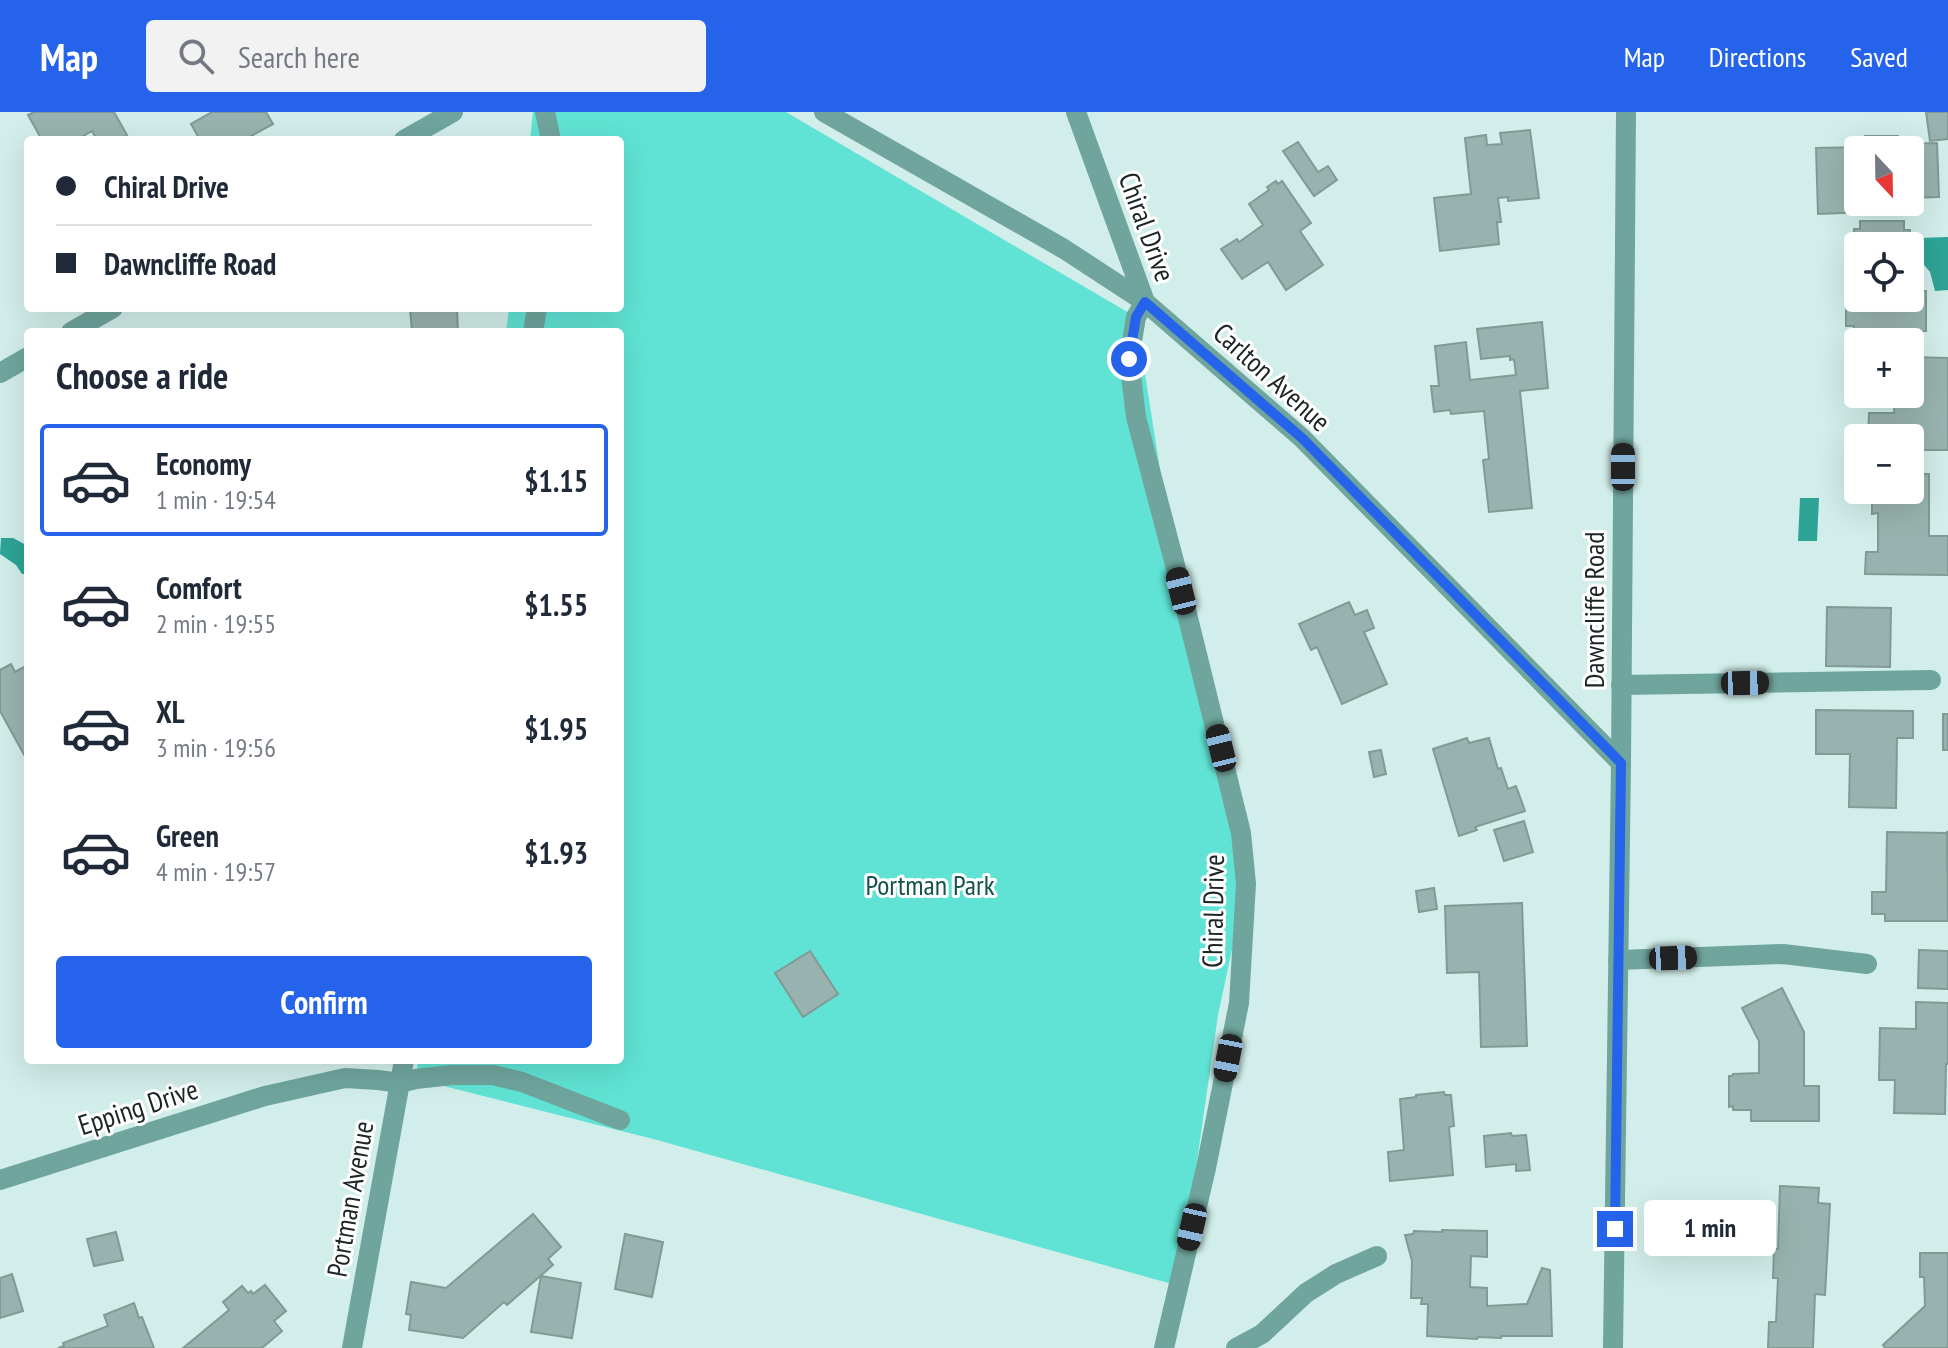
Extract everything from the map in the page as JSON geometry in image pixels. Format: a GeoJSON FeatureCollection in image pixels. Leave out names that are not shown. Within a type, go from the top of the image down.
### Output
{"type":"FeatureCollection","features":[{"type":"Feature","properties":{"kind":"street"},"geometry":{"type":"LineString","coordinates":[[411,136],[453,112]]}},
{"type":"Feature","properties":{"kind":"street"},"geometry":{"type":"LineString","coordinates":[[545,112],[550,136]]}},
{"type":"Feature","properties":{"kind":"street","name":"Carlton Avenue"},"geometry":{"type":"LineString","coordinates":[[824,112],[1064,249],[1145,302],[1302,438],[1621,763]]}},
{"type":"Feature","properties":{"kind":"street","name":"Chiral Drive"},"geometry":{"type":"LineString","coordinates":[[1076,112],[1145,302],[1136,317],[1129,359],[1136,417],[1241,833],[1246,884],[1239,1003],[1206,1168],[1164,1348]]}},
{"type":"Feature","properties":{"kind":"street","name":"Dawncliffe Road"},"geometry":{"type":"LineString","coordinates":[[1613,1348],[1626,112]]}},
{"type":"Feature","properties":{"kind":"street"},"geometry":{"type":"LineString","coordinates":[[78,328],[106,312]]}},
{"type":"Feature","properties":{"kind":"street"},"geometry":{"type":"LineString","coordinates":[[0,373],[24,359]]}},
{"type":"Feature","properties":{"kind":"street"},"geometry":{"type":"LineString","coordinates":[[1621,685],[1931,680]]}},
{"type":"Feature","properties":{"kind":"street"},"geometry":{"type":"LineString","coordinates":[[1618,960],[1783,954],[1867,964]]}},
{"type":"Feature","properties":{"kind":"street","name":"Portman Avenue"},"geometry":{"type":"LineString","coordinates":[[352,1348],[403,1064]]}},
{"type":"Feature","properties":{"kind":"street","name":"Epping Drive"},"geometry":{"type":"LineString","coordinates":[[0,1180],[265,1096],[345,1078],[400,1083],[452,1075],[493,1075],[545,1090],[620,1120]]}},
{"type":"Feature","properties":{"kind":"street"},"geometry":{"type":"LineString","coordinates":[[1236,1348],[1262,1334],[1306,1293],[1336,1274],[1377,1256]]}},
{"type":"Feature","properties":{"kind":"green space","name":"Portman Park"},"geometry":{"type":"Polygon","coordinates":[[[533,112],[786,112],[1136,317],[1175,565],[1246,884],[1218,1015],[1179,1286],[657,1140],[416,1079],[418,1064],[624,1064],[624,328],[506,328],[508,312],[624,312],[624,136],[530,136],[533,112]]]}},
{"type":"Feature","properties":{"kind":"shaded area"},"geometry":{"type":"Polygon","coordinates":[[[1948,237],[1948,290],[1935,291],[1930,272],[1924,265],[1924,238],[1948,237]]]}},
{"type":"Feature","properties":{"kind":"shaded area"},"geometry":{"type":"Polygon","coordinates":[[[1800,498],[1819,498],[1817,541],[1798,541],[1800,498]]]}},
{"type":"Feature","properties":{"kind":"shaded area"},"geometry":{"type":"Polygon","coordinates":[[[1,538],[13,538],[24,544],[24,574],[16,565],[0,554],[1,538]]]}},
{"type":"Feature","properties":{"kind":"building"},"geometry":{"type":"Polygon","coordinates":[[[34,112],[114,112],[127,135],[95,136],[92,131],[83,136],[40,136],[28,115],[34,112]]]}},
{"type":"Feature","properties":{"kind":"building"},"geometry":{"type":"Polygon","coordinates":[[[212,112],[266,112],[273,124],[251,136],[198,136],[191,124],[212,112]]]}},
{"type":"Feature","properties":{"kind":"building"},"geometry":{"type":"Polygon","coordinates":[[[1926,112],[1948,112],[1948,139],[1930,141],[1926,112]]]}},
{"type":"Feature","properties":{"kind":"building"},"geometry":{"type":"Polygon","coordinates":[[[1530,130],[1539,198],[1508,201],[1508,197],[1498,198],[1501,222],[1497,222],[1499,244],[1440,251],[1434,198],[1471,194],[1465,138],[1486,135],[1487,145],[1502,144],[1500,133],[1530,130]]]}},
{"type":"Feature","properties":{"kind":"building"},"geometry":{"type":"Polygon","coordinates":[[[1298,142],[1318,172],[1328,166],[1337,180],[1314,196],[1283,151],[1298,142]]]}},
{"type":"Feature","properties":{"kind":"building"},"geometry":{"type":"Polygon","coordinates":[[[1924,143],[1937,143],[1939,197],[1924,198],[1924,143]]]}},
{"type":"Feature","properties":{"kind":"building"},"geometry":{"type":"Polygon","coordinates":[[[1844,147],[1844,213],[1818,214],[1816,148],[1844,147]]]}},
{"type":"Feature","properties":{"kind":"building"},"geometry":{"type":"Polygon","coordinates":[[[1276,181],[1278,184],[1282,181],[1311,223],[1300,231],[1323,265],[1286,290],[1268,262],[1242,279],[1221,249],[1237,239],[1239,242],[1263,225],[1249,204],[1276,181]]]}},
{"type":"Feature","properties":{"kind":"building"},"geometry":{"type":"Polygon","coordinates":[[[1860,221],[1904,221],[1904,230],[1910,232],[1854,232],[1854,229],[1860,229],[1860,221]]]}},
{"type":"Feature","properties":{"kind":"building"},"geometry":{"type":"Polygon","coordinates":[[[1926,291],[1926,331],[1924,328],[1846,326],[1846,312],[1924,312],[1926,291]]]}},
{"type":"Feature","properties":{"kind":"building"},"geometry":{"type":"Polygon","coordinates":[[[410,312],[457,312],[458,328],[412,328],[410,312]]]}},
{"type":"Feature","properties":{"kind":"building"},"geometry":{"type":"Polygon","coordinates":[[[1542,322],[1548,388],[1520,391],[1532,508],[1489,512],[1483,460],[1489,459],[1484,411],[1434,412],[1431,386],[1439,386],[1435,346],[1466,342],[1470,380],[1516,375],[1514,359],[1510,360],[1510,356],[1481,359],[1477,329],[1542,322]]]}},
{"type":"Feature","properties":{"kind":"building"},"geometry":{"type":"Polygon","coordinates":[[[1924,357],[1948,358],[1948,450],[1924,450],[1924,424],[1869,424],[1869,413],[1894,413],[1894,408],[1924,408],[1924,357]]]}},
{"type":"Feature","properties":{"kind":"building"},"geometry":{"type":"Polygon","coordinates":[[[1924,474],[1929,474],[1929,536],[1948,536],[1948,575],[1865,574],[1866,552],[1878,552],[1878,513],[1872,514],[1872,504],[1924,504],[1924,474]]]}},
{"type":"Feature","properties":{"kind":"building"},"geometry":{"type":"Polygon","coordinates":[[[1349,602],[1355,615],[1367,610],[1374,628],[1364,632],[1387,684],[1342,704],[1317,647],[1311,650],[1299,624],[1349,602]]]}},
{"type":"Feature","properties":{"kind":"building"},"geometry":{"type":"Polygon","coordinates":[[[1827,607],[1891,608],[1890,667],[1826,666],[1827,607]]]}},
{"type":"Feature","properties":{"kind":"building"},"geometry":{"type":"Polygon","coordinates":[[[11,664],[15,672],[24,667],[24,755],[0,711],[0,670],[11,664]]]}},
{"type":"Feature","properties":{"kind":"building"},"geometry":{"type":"Polygon","coordinates":[[[1816,710],[1913,711],[1913,738],[1897,738],[1896,808],[1849,807],[1850,754],[1816,754],[1816,710]]]}},
{"type":"Feature","properties":{"kind":"building"},"geometry":{"type":"Polygon","coordinates":[[[1943,714],[1948,714],[1948,750],[1943,750],[1943,714]]]}},
{"type":"Feature","properties":{"kind":"building"},"geometry":{"type":"Polygon","coordinates":[[[1467,738],[1469,743],[1489,738],[1498,769],[1501,768],[1508,789],[1516,786],[1525,811],[1475,827],[1477,830],[1459,836],[1433,749],[1467,738]]]}},
{"type":"Feature","properties":{"kind":"building"},"geometry":{"type":"Polygon","coordinates":[[[1381,750],[1386,774],[1374,777],[1369,752],[1381,750]]]}},
{"type":"Feature","properties":{"kind":"building"},"geometry":{"type":"Polygon","coordinates":[[[1524,821],[1533,852],[1504,861],[1494,830],[1524,821]]]}},
{"type":"Feature","properties":{"kind":"building"},"geometry":{"type":"Polygon","coordinates":[[[1947,831],[1948,921],[1885,921],[1885,914],[1872,914],[1872,892],[1886,892],[1887,832],[1947,831]]]}},
{"type":"Feature","properties":{"kind":"building"},"geometry":{"type":"Polygon","coordinates":[[[1434,888],[1437,909],[1419,912],[1416,891],[1434,888]]]}},
{"type":"Feature","properties":{"kind":"building"},"geometry":{"type":"Polygon","coordinates":[[[1522,903],[1527,1046],[1481,1047],[1479,972],[1447,973],[1445,906],[1522,903]]]}},
{"type":"Feature","properties":{"kind":"building"},"geometry":{"type":"Polygon","coordinates":[[[1919,950],[1948,951],[1948,989],[1918,988],[1919,950]]]}},
{"type":"Feature","properties":{"kind":"building"},"geometry":{"type":"Polygon","coordinates":[[[810,951],[838,994],[803,1017],[775,973],[810,951]]]}},
{"type":"Feature","properties":{"kind":"building"},"geometry":{"type":"Polygon","coordinates":[[[1782,988],[1804,1032],[1804,1086],[1819,1086],[1819,1121],[1751,1121],[1751,1110],[1733,1110],[1733,1106],[1729,1107],[1729,1076],[1759,1073],[1759,1041],[1742,1008],[1782,988]]]}},
{"type":"Feature","properties":{"kind":"building"},"geometry":{"type":"Polygon","coordinates":[[[1916,1002],[1948,1003],[1945,1114],[1894,1113],[1895,1080],[1879,1080],[1880,1028],[1916,1029],[1916,1002]]]}},
{"type":"Feature","properties":{"kind":"building"},"geometry":{"type":"Polygon","coordinates":[[[1444,1092],[1451,1095],[1454,1126],[1449,1127],[1453,1175],[1390,1181],[1388,1152],[1404,1150],[1400,1099],[1444,1092]]]}},
{"type":"Feature","properties":{"kind":"building"},"geometry":{"type":"Polygon","coordinates":[[[1511,1133],[1512,1136],[1526,1135],[1530,1170],[1516,1171],[1516,1164],[1486,1167],[1484,1136],[1511,1133]]]}},
{"type":"Feature","properties":{"kind":"building"},"geometry":{"type":"Polygon","coordinates":[[[1780,1186],[1819,1188],[1818,1203],[1830,1204],[1825,1295],[1815,1294],[1813,1348],[1768,1348],[1769,1322],[1776,1322],[1778,1278],[1773,1278],[1774,1249],[1778,1249],[1780,1186]]]}},
{"type":"Feature","properties":{"kind":"building"},"geometry":{"type":"Polygon","coordinates":[[[533,1214],[561,1247],[548,1259],[553,1265],[463,1338],[409,1330],[411,1315],[406,1314],[411,1282],[446,1288],[533,1214]]]}},
{"type":"Feature","properties":{"kind":"building"},"geometry":{"type":"Polygon","coordinates":[[[1414,1231],[1487,1231],[1487,1257],[1471,1256],[1470,1287],[1487,1288],[1487,1306],[1527,1304],[1542,1268],[1550,1270],[1552,1336],[1477,1339],[1427,1336],[1428,1304],[1421,1304],[1422,1298],[1411,1298],[1412,1261],[1405,1235],[1414,1231]]]}},
{"type":"Feature","properties":{"kind":"building"},"geometry":{"type":"Polygon","coordinates":[[[116,1232],[123,1260],[94,1266],[87,1239],[116,1232]]]}},
{"type":"Feature","properties":{"kind":"building"},"geometry":{"type":"Polygon","coordinates":[[[625,1234],[663,1242],[652,1297],[615,1289],[625,1234]]]}},
{"type":"Feature","properties":{"kind":"building"},"geometry":{"type":"Polygon","coordinates":[[[1920,1253],[1948,1253],[1948,1348],[1885,1348],[1883,1345],[1925,1306],[1920,1253]]]}},
{"type":"Feature","properties":{"kind":"building"},"geometry":{"type":"Polygon","coordinates":[[[12,1274],[23,1311],[0,1318],[0,1278],[12,1274]]]}},
{"type":"Feature","properties":{"kind":"building"},"geometry":{"type":"Polygon","coordinates":[[[541,1276],[581,1283],[572,1338],[531,1332],[541,1276]]]}},
{"type":"Feature","properties":{"kind":"building"},"geometry":{"type":"Polygon","coordinates":[[[265,1285],[286,1311],[274,1321],[282,1331],[262,1348],[183,1348],[229,1310],[223,1302],[242,1286],[253,1294],[265,1285]]]}},
{"type":"Feature","properties":{"kind":"building"},"geometry":{"type":"Polygon","coordinates":[[[134,1303],[154,1348],[58,1348],[64,1346],[63,1343],[108,1326],[104,1315],[134,1303]]]}},
{"type":"Feature","properties":{"kind":"route"},"geometry":{"type":"LineString","coordinates":[[1129,359],[1136,317],[1145,302],[1302,438],[1621,763],[1615,1229]]}}]}
